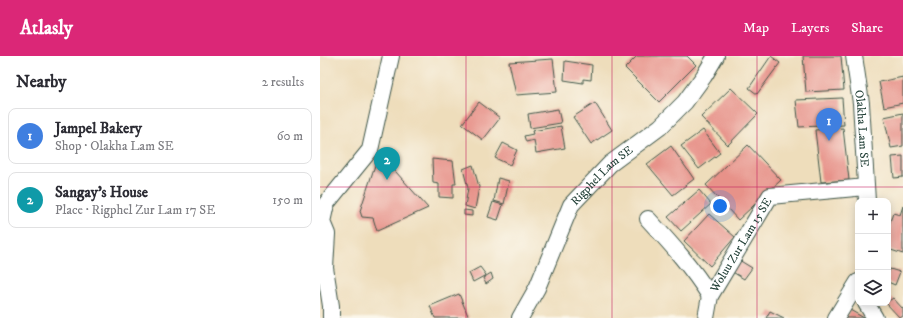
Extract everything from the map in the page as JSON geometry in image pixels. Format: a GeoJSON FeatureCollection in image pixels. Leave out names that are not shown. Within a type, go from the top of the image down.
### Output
{"type":"FeatureCollection","features":[{"type":"Feature","properties":{"kind":"street"},"geometry":{"type":"LineString","coordinates":[[331,318],[331,306],[325,268],[327,234],[322,222],[326,204],[370,150],[391,56]]}},
{"type":"Feature","properties":{"kind":"street","name":"Rigphel Lam SE"},"geometry":{"type":"LineString","coordinates":[[520,318],[536,288],[571,205],[610,164],[660,127],[685,102],[704,76],[716,56]]}},
{"type":"Feature","properties":{"kind":"street","name":"Olakha Lam SE"},"geometry":{"type":"LineString","coordinates":[[854,56],[861,103],[866,194]]}},
{"type":"Feature","properties":{"kind":"street","name":"Woluu Zur Lam 15 SE"},"geometry":{"type":"LineString","coordinates":[[706,318],[710,296],[770,196],[866,194]]}},
{"type":"Feature","properties":{"kind":"street"},"geometry":{"type":"LineString","coordinates":[[648,219],[679,252],[700,279],[710,296]]}},
{"type":"Feature","properties":{"kind":"street"},"geometry":{"type":"LineString","coordinates":[[836,318],[855,287]]}},
{"type":"Feature","properties":{"kind":"street"},"geometry":{"type":"LineString","coordinates":[[868,306],[875,318]]}},
{"type":"Feature","properties":{"kind":"building"},"geometry":{"type":"Polygon","coordinates":[[[637,56],[687,56],[696,65],[659,102],[625,68],[637,56]]]}},
{"type":"Feature","properties":{"kind":"building"},"geometry":{"type":"Polygon","coordinates":[[[771,56],[780,63],[757,94],[749,88],[771,56]]]}},
{"type":"Feature","properties":{"kind":"building"},"geometry":{"type":"Polygon","coordinates":[[[803,56],[841,56],[844,90],[806,92],[803,56]]]}},
{"type":"Feature","properties":{"kind":"building"},"geometry":{"type":"Polygon","coordinates":[[[553,59],[557,92],[516,95],[509,62],[553,59]]]}},
{"type":"Feature","properties":{"kind":"building"},"geometry":{"type":"Polygon","coordinates":[[[565,61],[592,65],[591,80],[583,79],[583,83],[564,80],[565,61]]]}},
{"type":"Feature","properties":{"kind":"building"},"geometry":{"type":"Polygon","coordinates":[[[903,77],[903,103],[884,107],[879,82],[903,77]]]}},
{"type":"Feature","properties":{"kind":"building"},"geometry":{"type":"Polygon","coordinates":[[[731,88],[758,114],[728,145],[701,117],[731,88]]]}},
{"type":"Feature","properties":{"kind":"building"},"geometry":{"type":"Polygon","coordinates":[[[842,98],[844,125],[799,127],[796,100],[842,98]]]}},
{"type":"Feature","properties":{"kind":"building"},"geometry":{"type":"Polygon","coordinates":[[[479,102],[500,118],[483,140],[462,124],[479,102]]]}},
{"type":"Feature","properties":{"kind":"building"},"geometry":{"type":"Polygon","coordinates":[[[595,103],[612,130],[591,144],[573,117],[595,103]]]}},
{"type":"Feature","properties":{"kind":"building"},"geometry":{"type":"Polygon","coordinates":[[[558,109],[561,123],[530,128],[528,114],[558,109]]]}},
{"type":"Feature","properties":{"kind":"building"},"geometry":{"type":"Polygon","coordinates":[[[903,113],[903,146],[891,148],[884,117],[903,113]]]}},
{"type":"Feature","properties":{"kind":"building"},"geometry":{"type":"Polygon","coordinates":[[[561,126],[565,148],[536,153],[534,140],[526,142],[524,136],[533,134],[532,131],[561,126]]]}},
{"type":"Feature","properties":{"kind":"building"},"geometry":{"type":"Polygon","coordinates":[[[843,128],[849,180],[821,182],[815,130],[843,128]]]}},
{"type":"Feature","properties":{"kind":"building"},"geometry":{"type":"Polygon","coordinates":[[[703,130],[720,153],[699,169],[681,146],[703,130]]]}},
{"type":"Feature","properties":{"kind":"building"},"geometry":{"type":"Polygon","coordinates":[[[503,143],[517,150],[510,165],[495,158],[503,143]]]}},
{"type":"Feature","properties":{"kind":"building"},"geometry":{"type":"Polygon","coordinates":[[[748,145],[781,180],[738,220],[706,185],[748,145]]]}},
{"type":"Feature","properties":{"kind":"building"},"geometry":{"type":"Polygon","coordinates":[[[671,146],[694,179],[673,195],[647,164],[671,146]]]}},
{"type":"Feature","properties":{"kind":"building"},"geometry":{"type":"Polygon","coordinates":[[[379,153],[428,208],[377,231],[373,218],[362,217],[360,211],[379,153]]]}},
{"type":"Feature","properties":{"kind":"building"},"geometry":{"type":"Polygon","coordinates":[[[903,156],[903,177],[894,178],[892,157],[903,156]]]}},
{"type":"Feature","properties":{"kind":"building"},"geometry":{"type":"Polygon","coordinates":[[[432,159],[453,161],[456,184],[453,184],[453,198],[439,197],[439,184],[433,183],[432,159]]]}},
{"type":"Feature","properties":{"kind":"building"},"geometry":{"type":"Polygon","coordinates":[[[473,165],[479,187],[475,209],[465,206],[468,188],[463,169],[473,165]]]}},
{"type":"Feature","properties":{"kind":"building"},"geometry":{"type":"Polygon","coordinates":[[[498,178],[509,181],[504,204],[494,201],[498,178]]]}},
{"type":"Feature","properties":{"kind":"building"},"geometry":{"type":"Polygon","coordinates":[[[699,190],[711,204],[681,231],[668,217],[699,190]]]}},
{"type":"Feature","properties":{"kind":"building"},"geometry":{"type":"Polygon","coordinates":[[[493,202],[503,205],[498,220],[488,217],[493,202]]]}},
{"type":"Feature","properties":{"kind":"building"},"geometry":{"type":"Polygon","coordinates":[[[903,206],[903,254],[891,250],[891,219],[893,213],[900,215],[903,206]]]}},
{"type":"Feature","properties":{"kind":"building"},"geometry":{"type":"Polygon","coordinates":[[[464,210],[472,211],[472,216],[464,215],[464,210]]]}},
{"type":"Feature","properties":{"kind":"building"},"geometry":{"type":"Polygon","coordinates":[[[709,214],[735,237],[710,266],[684,241],[709,214]]]}},
{"type":"Feature","properties":{"kind":"building"},"geometry":{"type":"Polygon","coordinates":[[[739,260],[752,268],[744,279],[731,271],[739,260]]]}},
{"type":"Feature","properties":{"kind":"building"},"geometry":{"type":"Polygon","coordinates":[[[480,267],[486,275],[473,282],[469,273],[480,267]]]}},
{"type":"Feature","properties":{"kind":"building"},"geometry":{"type":"Polygon","coordinates":[[[891,269],[900,272],[895,285],[891,283],[891,269]]]}},
{"type":"Feature","properties":{"kind":"building"},"geometry":{"type":"Polygon","coordinates":[[[491,273],[493,279],[486,284],[483,278],[491,273]]]}},
{"type":"Feature","properties":{"kind":"building"},"geometry":{"type":"Polygon","coordinates":[[[459,294],[469,318],[435,318],[430,306],[459,294]]]}},
{"type":"Feature","properties":{"kind":"building"},"geometry":{"type":"Polygon","coordinates":[[[893,298],[903,309],[903,316],[900,318],[889,306],[891,306],[891,299],[893,298]]]}},
{"type":"Feature","properties":{"kind":"building"},"geometry":{"type":"Polygon","coordinates":[[[850,310],[864,318],[846,318],[850,310]]]}},
{"type":"Feature","properties":{"kind":"building"},"geometry":{"type":"Polygon","coordinates":[[[770,311],[784,318],[766,318],[770,311]]]}},
{"type":"Feature","properties":{"kind":"place","name":"Jampel Bakery"},"geometry":{"type":"Point","coordinates":[829,141]}},
{"type":"Feature","properties":{"kind":"place","name":"Sangay's House"},"geometry":{"type":"Point","coordinates":[387,180]}}]}
